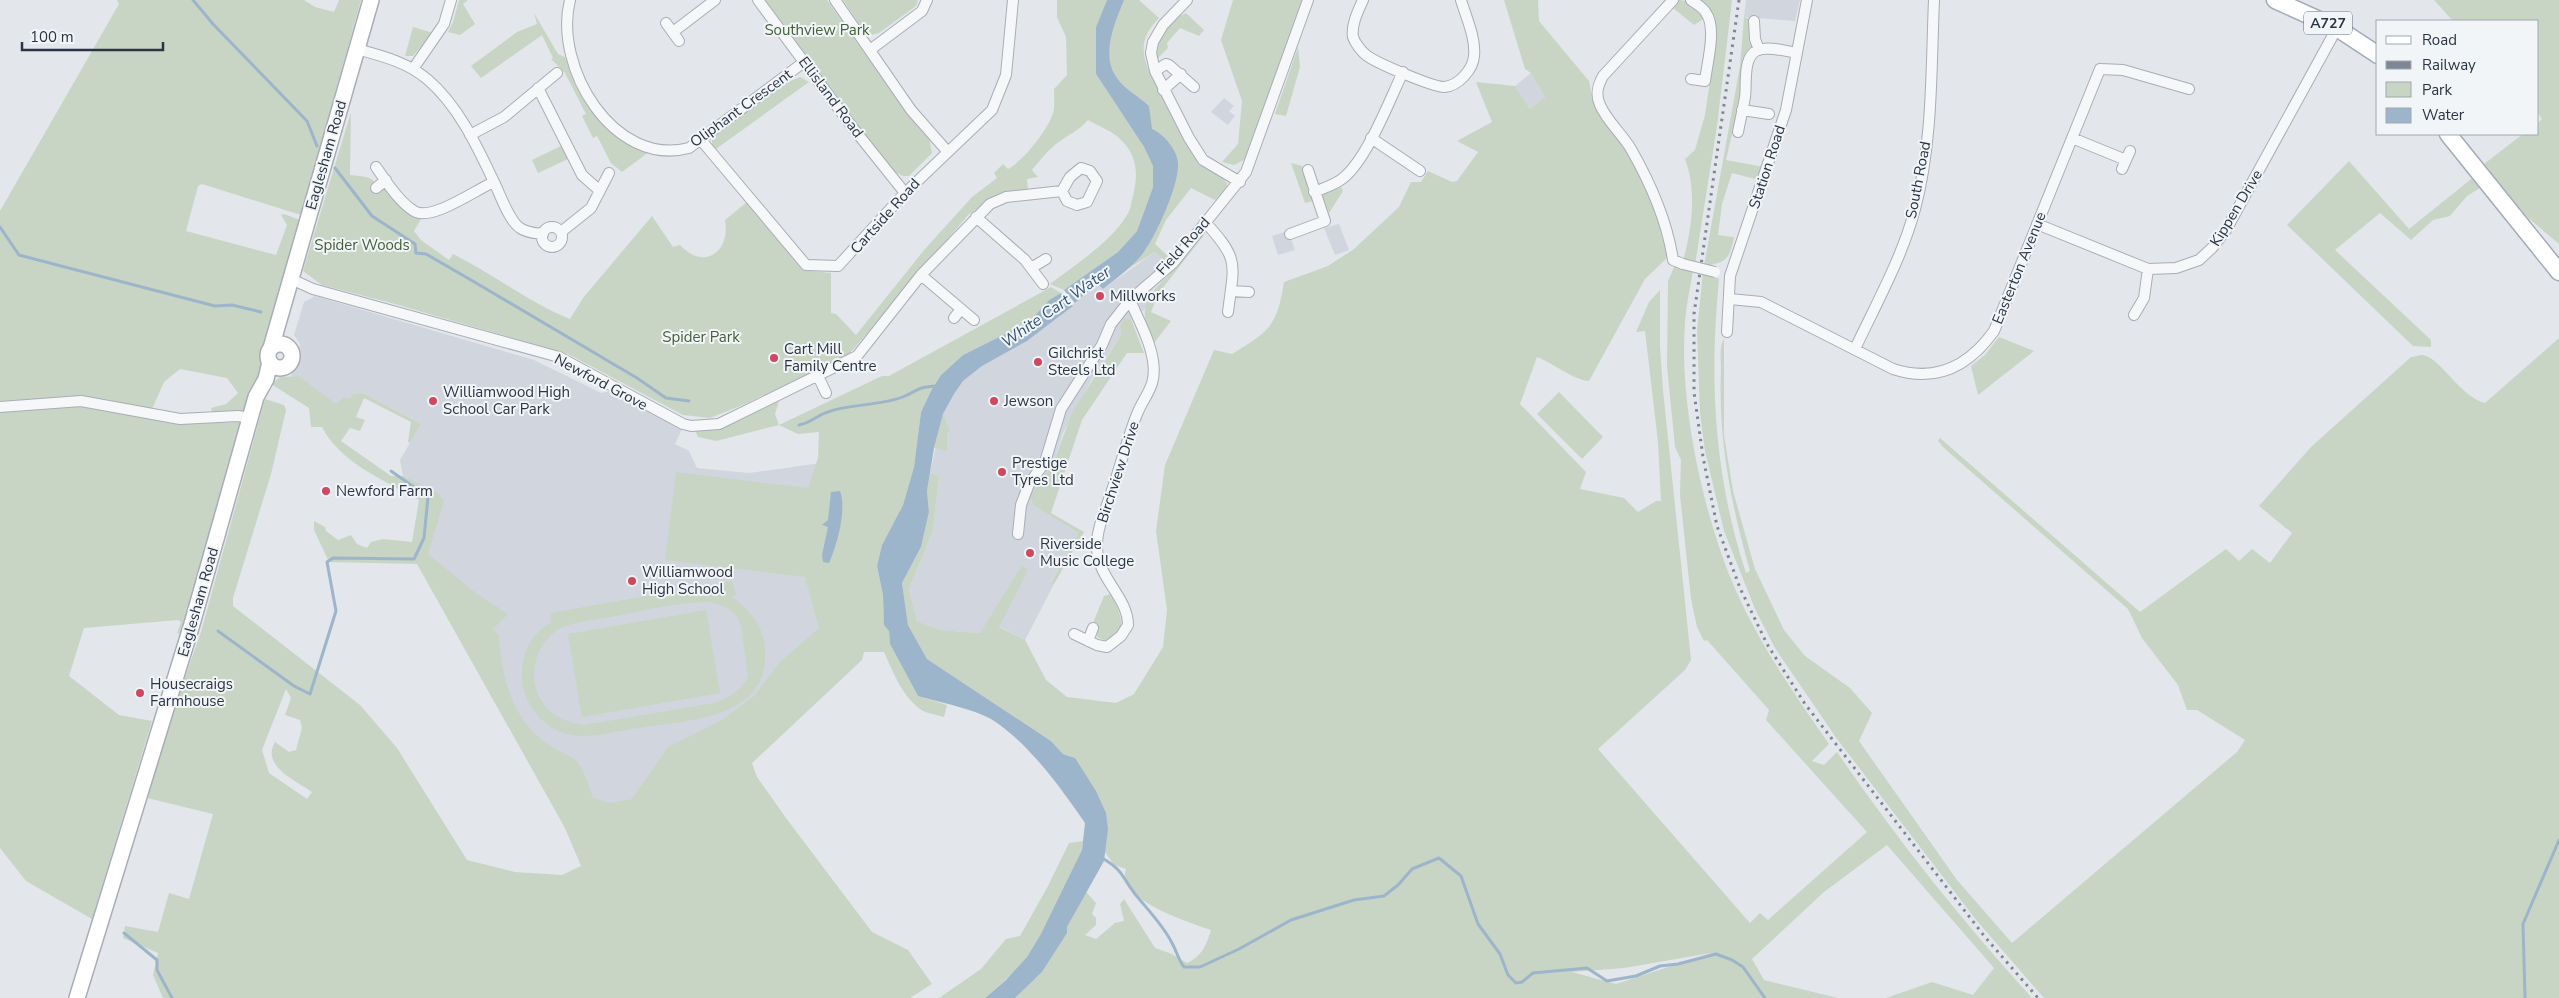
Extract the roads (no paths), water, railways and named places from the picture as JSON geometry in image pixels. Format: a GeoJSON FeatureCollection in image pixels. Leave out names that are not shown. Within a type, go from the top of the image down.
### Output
{"type":"FeatureCollection","features":[{"type":"Feature","properties":{"kind":"main road","name":"Eaglesham Road"},"geometry":{"type":"LineString","coordinates":[[77,998],[192,624],[256,397],[266,379],[273,360],[282,310],[371,0]]}},
{"type":"Feature","properties":{"kind":"main road","name":"A727"},"geometry":{"type":"LineString","coordinates":[[2275,0],[2337,28],[2376,54]]}},
{"type":"Feature","properties":{"kind":"main road"},"geometry":{"type":"LineString","coordinates":[[2449,135],[2559,272]]}},
{"type":"Feature","properties":{"kind":"main road"},"geometry":{"type":"LineString","coordinates":[[2511,211],[2559,255]]}},
{"type":"Feature","properties":{"kind":"main road","name":"Eaglesham Road"},"geometry":{"type":"LineString","coordinates":[[282,310],[288,347]]}},
{"type":"Feature","properties":{"kind":"main road"},"geometry":{"type":"LineString","coordinates":[[281,344],[288,347],[292,353],[291,360],[287,366],[273,360],[281,344]]}},
{"type":"Feature","properties":{"kind":"street"},"geometry":{"type":"LineString","coordinates":[[413,69],[444,24],[451,0]]}},
{"type":"Feature","properties":{"kind":"street","name":"Oliphant Crescent"},"geometry":{"type":"LineString","coordinates":[[570,0],[566,16],[570,56],[580,84],[597,110],[639,144],[656,150],[673,152],[689,148],[804,62]]}},
{"type":"Feature","properties":{"kind":"street"},"geometry":{"type":"LineString","coordinates":[[673,32],[715,0]]}},
{"type":"Feature","properties":{"kind":"street","name":"Ellisland Road"},"geometry":{"type":"LineString","coordinates":[[758,0],[853,128],[905,193]]}},
{"type":"Feature","properties":{"kind":"street"},"geometry":{"type":"LineString","coordinates":[[835,0],[911,110],[947,151]]}},
{"type":"Feature","properties":{"kind":"street"},"geometry":{"type":"LineString","coordinates":[[870,50],[922,11],[926,0]]}},
{"type":"Feature","properties":{"kind":"street","name":"Cartside Road"},"geometry":{"type":"LineString","coordinates":[[701,140],[802,261],[810,266],[838,266],[905,193],[992,110],[999,96],[1007,65],[1013,0]]}},
{"type":"Feature","properties":{"kind":"street"},"geometry":{"type":"LineString","coordinates":[[1186,0],[1163,25],[1153,42],[1151,53],[1155,71],[1163,90],[1203,160],[1240,182]]}},
{"type":"Feature","properties":{"kind":"street","name":"Field Road"},"geometry":{"type":"LineString","coordinates":[[1018,534],[1021,505],[1029,484],[1045,462],[1062,409],[1102,345],[1112,324],[1130,300],[1172,262],[1240,182],[1252,160],[1308,0]]}},
{"type":"Feature","properties":{"kind":"street"},"geometry":{"type":"LineString","coordinates":[[1363,0],[1354,20],[1353,36],[1366,56],[1402,72],[1445,87],[1452,85],[1465,75],[1472,65],[1474,48],[1461,0]]}},
{"type":"Feature","properties":{"kind":"street"},"geometry":{"type":"LineString","coordinates":[[1673,0],[1603,76],[1596,87],[1600,104],[1631,149],[1662,212],[1678,262],[1730,276]]}},
{"type":"Feature","properties":{"kind":"street"},"geometry":{"type":"LineString","coordinates":[[1691,0],[1707,14],[1710,21],[1711,44],[1705,80],[1691,79]]}},
{"type":"Feature","properties":{"kind":"street","name":"Station Road"},"geometry":{"type":"LineString","coordinates":[[1726,332],[1730,299],[1730,276],[1786,110],[1807,0]]}},
{"type":"Feature","properties":{"kind":"street","name":"South Road"},"geometry":{"type":"LineString","coordinates":[[1855,349],[1904,243],[1915,208],[1923,167],[1934,0]]}},
{"type":"Feature","properties":{"kind":"street"},"geometry":{"type":"LineString","coordinates":[[1754,21],[1755,39],[1759,50]]}},
{"type":"Feature","properties":{"kind":"street"},"geometry":{"type":"LineString","coordinates":[[666,22],[680,40]]}},
{"type":"Feature","properties":{"kind":"street","name":"Kippen Drive"},"geometry":{"type":"LineString","coordinates":[[2037,224],[2148,268],[2186,266],[2199,260],[2219,240],[2337,28]]}},
{"type":"Feature","properties":{"kind":"street"},"geometry":{"type":"LineString","coordinates":[[357,49],[386,57],[413,69],[438,91],[470,135],[519,228],[528,232],[542,234]]}},
{"type":"Feature","properties":{"kind":"street"},"geometry":{"type":"LineString","coordinates":[[1738,132],[1747,67],[1753,53],[1759,50],[1797,53]]}},
{"type":"Feature","properties":{"kind":"street"},"geometry":{"type":"LineString","coordinates":[[1155,71],[1166,64],[1181,74],[1194,87]]}},
{"type":"Feature","properties":{"kind":"street","name":"Easterton Avenue"},"geometry":{"type":"LineString","coordinates":[[1730,299],[1761,302],[1906,373],[1933,373],[1968,360],[1994,331],[2100,69],[2123,70],[2189,89]]}},
{"type":"Feature","properties":{"kind":"street"},"geometry":{"type":"LineString","coordinates":[[1314,192],[1333,185],[1352,170],[1371,138],[1402,72]]}},
{"type":"Feature","properties":{"kind":"street"},"geometry":{"type":"LineString","coordinates":[[470,135],[493,124],[557,73]]}},
{"type":"Feature","properties":{"kind":"street"},"geometry":{"type":"LineString","coordinates":[[1163,90],[1181,74]]}},
{"type":"Feature","properties":{"kind":"street"},"geometry":{"type":"LineString","coordinates":[[538,88],[582,175],[600,191]]}},
{"type":"Feature","properties":{"kind":"street"},"geometry":{"type":"LineString","coordinates":[[1742,110],[1769,114]]}},
{"type":"Feature","properties":{"kind":"street"},"geometry":{"type":"LineString","coordinates":[[1371,138],[1420,171]]}},
{"type":"Feature","properties":{"kind":"street"},"geometry":{"type":"LineString","coordinates":[[2072,138],[2126,160]]}},
{"type":"Feature","properties":{"kind":"street"},"geometry":{"type":"LineString","coordinates":[[376,168],[414,211],[425,214],[439,211],[494,182]]}},
{"type":"Feature","properties":{"kind":"street"},"geometry":{"type":"LineString","coordinates":[[1290,234],[1325,222],[1308,170]]}},
{"type":"Feature","properties":{"kind":"street"},"geometry":{"type":"LineString","coordinates":[[561,232],[591,208],[609,173]]}},
{"type":"Feature","properties":{"kind":"street"},"geometry":{"type":"LineString","coordinates":[[376,188],[386,180]]}},
{"type":"Feature","properties":{"kind":"street","name":"Newford Grove"},"geometry":{"type":"LineString","coordinates":[[291,279],[313,289],[559,357],[656,411],[691,426],[720,424],[852,360],[921,275],[990,204],[1006,197],[1062,191]]}},
{"type":"Feature","properties":{"kind":"street"},"geometry":{"type":"LineString","coordinates":[[976,217],[1031,268],[1043,284]]}},
{"type":"Feature","properties":{"kind":"street"},"geometry":{"type":"LineString","coordinates":[[1205,222],[1223,241],[1234,263],[1228,312]]}},
{"type":"Feature","properties":{"kind":"street"},"geometry":{"type":"LineString","coordinates":[[549,227],[558,228],[561,232],[562,241],[556,247],[547,246],[544,243],[542,234],[549,227]]}},
{"type":"Feature","properties":{"kind":"street"},"geometry":{"type":"LineString","coordinates":[[1031,268],[1046,259]]}},
{"type":"Feature","properties":{"kind":"street"},"geometry":{"type":"LineString","coordinates":[[2134,315],[2144,298],[2148,268]]}},
{"type":"Feature","properties":{"kind":"street"},"geometry":{"type":"LineString","coordinates":[[921,275],[974,320]]}},
{"type":"Feature","properties":{"kind":"street"},"geometry":{"type":"LineString","coordinates":[[1231,291],[1249,292]]}},
{"type":"Feature","properties":{"kind":"street","name":"Birchview Drive"},"geometry":{"type":"LineString","coordinates":[[1074,634],[1107,647],[1121,636],[1128,625],[1124,606],[1104,577],[1097,546],[1097,536],[1138,412],[1149,394],[1153,379],[1154,361],[1130,300]]}},
{"type":"Feature","properties":{"kind":"street"},"geometry":{"type":"LineString","coordinates":[[954,318],[961,309]]}},
{"type":"Feature","properties":{"kind":"street"},"geometry":{"type":"LineString","coordinates":[[818,376],[826,393]]}},
{"type":"Feature","properties":{"kind":"street"},"geometry":{"type":"LineString","coordinates":[[0,407],[81,400],[180,419],[238,416],[250,418]]}},
{"type":"Feature","properties":{"kind":"street"},"geometry":{"type":"LineString","coordinates":[[1088,641],[1093,628]]}},
{"type":"Feature","properties":{"kind":"water"},"geometry":{"type":"Polygon","coordinates":[[[1107,0],[1124,0],[1113,29],[1109,49],[1112,69],[1123,85],[1149,106],[1152,129],[1166,139],[1176,154],[1177,174],[1165,213],[1152,239],[1140,257],[1103,289],[1097,283],[1075,303],[1064,290],[1118,252],[1137,231],[1153,187],[1153,166],[1144,147],[1096,74],[1096,27],[1107,0]]]}},
{"type":"Feature","properties":{"kind":"water","name":"White Cart Water"},"geometry":{"type":"Polygon","coordinates":[[[1061,293],[1073,306],[1027,341],[982,366],[963,381],[943,414],[934,448],[927,491],[929,512],[921,547],[902,583],[908,625],[927,659],[1051,741],[1063,754],[1075,758],[1096,791],[1106,813],[1108,829],[1104,861],[1067,927],[1067,933],[1042,972],[1015,998],[985,998],[1006,980],[1027,957],[1041,934],[1082,850],[1085,823],[1043,766],[1005,729],[984,715],[918,696],[890,644],[889,631],[884,625],[883,595],[877,566],[882,545],[903,505],[914,467],[921,412],[941,375],[963,355],[1029,322],[1049,300],[1061,293]]]}},
{"type":"Feature","properties":{"kind":"water"},"geometry":{"type":"Polygon","coordinates":[[[840,491],[842,517],[838,537],[829,563],[823,562],[822,555],[828,527],[822,525],[828,520],[831,492],[840,491]]]}},
{"type":"Feature","properties":{"kind":"waterway"},"geometry":{"type":"LineString","coordinates":[[193,0],[213,24],[307,121],[317,146]]}},
{"type":"Feature","properties":{"kind":"waterway"},"geometry":{"type":"LineString","coordinates":[[335,168],[372,216],[415,244],[416,253],[426,254],[471,280],[637,378],[666,398],[689,401]]}},
{"type":"Feature","properties":{"kind":"waterway"},"geometry":{"type":"LineString","coordinates":[[0,227],[19,255],[215,306],[232,305],[261,312]]}},
{"type":"Feature","properties":{"kind":"waterway"},"geometry":{"type":"LineString","coordinates":[[799,425],[838,409],[885,402],[923,388],[937,386]]}},
{"type":"Feature","properties":{"kind":"waterway"},"geometry":{"type":"LineString","coordinates":[[218,631],[294,686],[310,694],[336,611],[327,562],[333,558],[414,559],[424,538],[428,497],[391,471]]}},
{"type":"Feature","properties":{"kind":"waterway"},"geometry":{"type":"LineString","coordinates":[[2525,998],[2523,924],[2559,840]]}},
{"type":"Feature","properties":{"kind":"waterway"},"geometry":{"type":"LineString","coordinates":[[1102,858],[1122,874],[1135,894],[1160,924],[1174,946],[1184,967],[1200,967],[1239,949],[1291,920],[1354,900],[1384,896],[1398,885],[1412,869],[1439,858],[1461,876],[1478,924],[1500,954],[1508,975],[1516,983],[1522,982],[1533,973],[1587,968],[1607,981],[1636,976],[1660,966],[1678,964],[1716,954],[1732,960],[1743,967],[1765,998]]}},
{"type":"Feature","properties":{"kind":"waterway"},"geometry":{"type":"LineString","coordinates":[[124,933],[157,960],[157,970],[172,998]]}},
{"type":"Feature","properties":{"kind":"railway"},"geometry":{"type":"LineString","coordinates":[[1739,0],[1694,314],[1694,392],[1703,457],[1717,526],[1740,588],[1767,644],[1805,704],[1985,937],[2038,998]]}},
{"type":"Feature","properties":{"kind":"place","name":"Millworks"},"geometry":{"type":"Point","coordinates":[1100,296]}},
{"type":"Feature","properties":{"kind":"place","name":"Cart Mill Family Centre"},"geometry":{"type":"Point","coordinates":[774,358]}},
{"type":"Feature","properties":{"kind":"place","name":"Gilchrist Steels Ltd"},"geometry":{"type":"Point","coordinates":[1038,362]}},
{"type":"Feature","properties":{"kind":"place","name":"Williamwood High School Car Park"},"geometry":{"type":"Point","coordinates":[433,401]}},
{"type":"Feature","properties":{"kind":"place","name":"Jewson"},"geometry":{"type":"Point","coordinates":[994,401]}},
{"type":"Feature","properties":{"kind":"place","name":"Prestige Tyres Ltd"},"geometry":{"type":"Point","coordinates":[1002,472]}},
{"type":"Feature","properties":{"kind":"place","name":"Newford Farm"},"geometry":{"type":"Point","coordinates":[326,491]}},
{"type":"Feature","properties":{"kind":"place","name":"Riverside Music College"},"geometry":{"type":"Point","coordinates":[1030,553]}},
{"type":"Feature","properties":{"kind":"place","name":"Williamwood High School"},"geometry":{"type":"Point","coordinates":[632,581]}},
{"type":"Feature","properties":{"kind":"place","name":"Housecraigs Farmhouse"},"geometry":{"type":"Point","coordinates":[140,693]}},
{"type":"Feature","properties":{"kind":"park label","name":"Southview Park"},"geometry":{"type":"Point","coordinates":[817,30]}},
{"type":"Feature","properties":{"kind":"park label","name":"Spider Woods"},"geometry":{"type":"Point","coordinates":[362,245]}},
{"type":"Feature","properties":{"kind":"park label","name":"Spider Park"},"geometry":{"type":"Point","coordinates":[701,337]}}]}
